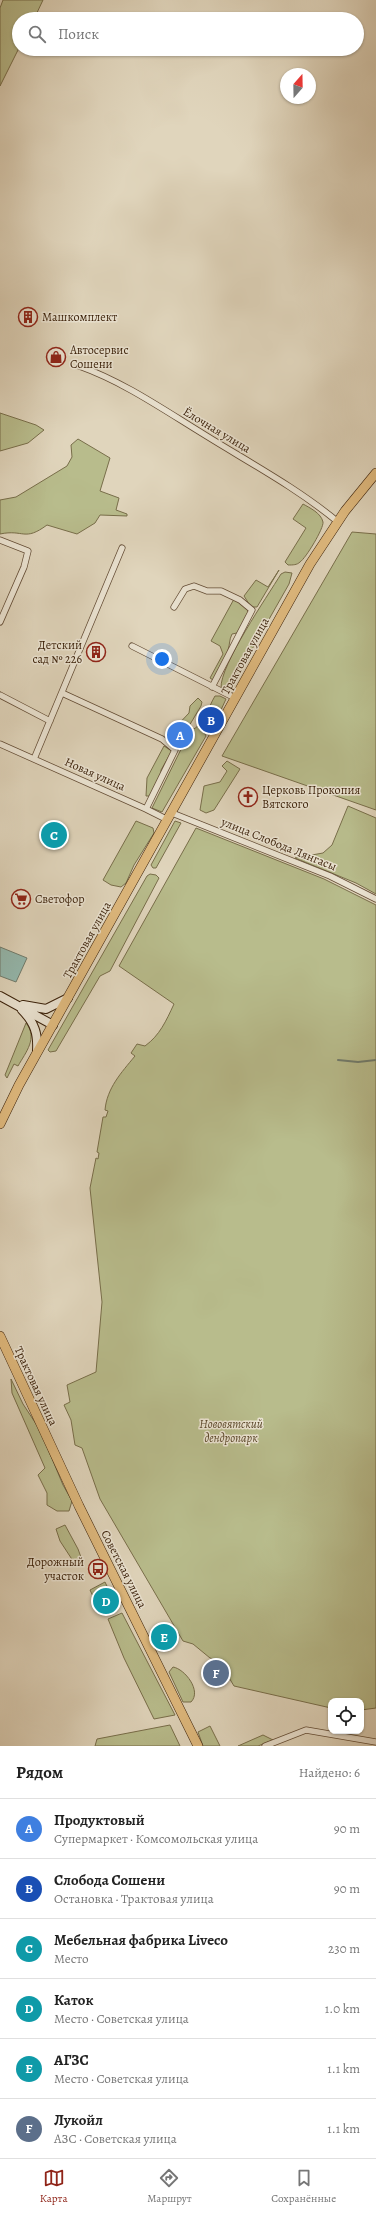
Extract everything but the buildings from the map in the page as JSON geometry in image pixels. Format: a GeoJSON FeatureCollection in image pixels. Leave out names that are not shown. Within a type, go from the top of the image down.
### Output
{"type":"FeatureCollection","features":[{"type":"Feature","properties":{"kind":"main road","name":"Трактовая улица"},"geometry":{"type":"LineString","coordinates":[[53,1025],[310,564],[338,522],[376,473]]}},
{"type":"Feature","properties":{"kind":"main road"},"geometry":{"type":"LineString","coordinates":[[0,996],[53,1025],[6,1110],[0,1124]]}},
{"type":"Feature","properties":{"kind":"main road"},"geometry":{"type":"LineString","coordinates":[[14,1003],[46,1009],[69,997]]}},
{"type":"Feature","properties":{"kind":"main road"},"geometry":{"type":"LineString","coordinates":[[14,1003],[35,1025],[38,1034],[38,1051]]}},
{"type":"Feature","properties":{"kind":"main road","name":"Трактовая улица"},"geometry":{"type":"LineString","coordinates":[[0,1336],[51,1447]]}},
{"type":"Feature","properties":{"kind":"main road","name":"Советская улица"},"geometry":{"type":"LineString","coordinates":[[51,1447],[198,1746]]}},
{"type":"Feature","properties":{"kind":"street","name":"Ёлочная улица"},"geometry":{"type":"LineString","coordinates":[[79,366],[98,373],[132,391],[302,495],[338,522]]}},
{"type":"Feature","properties":{"kind":"street"},"geometry":{"type":"LineString","coordinates":[[0,540],[28,551],[24,567],[0,622]]}},
{"type":"Feature","properties":{"kind":"street"},"geometry":{"type":"LineString","coordinates":[[34,759],[122,548]]}},
{"type":"Feature","properties":{"kind":"street"},"geometry":{"type":"LineString","coordinates":[[174,607],[185,589],[194,586],[207,591],[221,591],[240,600],[252,610],[212,687]]}},
{"type":"Feature","properties":{"kind":"street"},"geometry":{"type":"LineString","coordinates":[[132,646],[235,698]]}},
{"type":"Feature","properties":{"kind":"street"},"geometry":{"type":"LineString","coordinates":[[62,693],[162,739],[175,750],[146,809]]}},
{"type":"Feature","properties":{"kind":"street"},"geometry":{"type":"LineString","coordinates":[[0,695],[50,721]]}},
{"type":"Feature","properties":{"kind":"street","name":"Новая улица"},"geometry":{"type":"LineString","coordinates":[[0,744],[146,809],[170,816]]}},
{"type":"Feature","properties":{"kind":"street","name":"улица Слобода Лянгасы"},"geometry":{"type":"LineString","coordinates":[[170,816],[330,876],[376,899]]}},
{"type":"Feature","properties":{"kind":"street"},"geometry":{"type":"LineString","coordinates":[[266,1746],[306,1730],[376,1742]]}},
{"type":"Feature","properties":{"kind":"green space"},"geometry":{"type":"Polygon","coordinates":[[[3,0],[43,0],[37,12],[12,12],[12,56],[15,56],[0,86],[0,8],[3,0]]]}},
{"type":"Feature","properties":{"kind":"green space"},"geometry":{"type":"Polygon","coordinates":[[[0,413],[36,425],[44,430],[28,443],[0,451],[0,413]]]}},
{"type":"Feature","properties":{"kind":"green space"},"geometry":{"type":"Polygon","coordinates":[[[78,439],[110,458],[100,491],[119,498],[116,510],[127,514],[127,516],[100,515],[95,523],[77,534],[47,525],[33,533],[28,534],[0,534],[0,500],[16,497],[67,466],[72,457],[71,445],[78,439]]]}},
{"type":"Feature","properties":{"kind":"green space"},"geometry":{"type":"Polygon","coordinates":[[[303,504],[315,511],[320,516],[323,525],[314,543],[303,559],[299,563],[288,565],[285,562],[306,528],[293,519],[303,504]]]}},
{"type":"Feature","properties":{"kind":"green space"},"geometry":{"type":"Polygon","coordinates":[[[352,532],[376,534],[376,810],[222,756],[352,532]]]}},
{"type":"Feature","properties":{"kind":"green space"},"geometry":{"type":"Polygon","coordinates":[[[279,570],[257,607],[251,607],[244,596],[256,580],[268,587],[279,570]]]}},
{"type":"Feature","properties":{"kind":"green space"},"geometry":{"type":"Polygon","coordinates":[[[285,572],[292,573],[289,584],[230,688],[226,690],[221,688],[228,664],[245,631],[281,574],[285,572]]]}},
{"type":"Feature","properties":{"kind":"green space"},"geometry":{"type":"Polygon","coordinates":[[[234,599],[248,608],[248,614],[237,633],[232,634],[225,658],[213,680],[210,678],[223,654],[220,646],[211,641],[234,599]]]}},
{"type":"Feature","properties":{"kind":"green space"},"geometry":{"type":"Polygon","coordinates":[[[215,696],[220,696],[226,699],[220,712],[209,716],[202,728],[206,736],[162,812],[152,808],[190,731],[200,724],[206,716],[215,696]]]}},
{"type":"Feature","properties":{"kind":"green space"},"geometry":{"type":"Polygon","coordinates":[[[198,698],[202,702],[201,706],[180,741],[174,741],[171,738],[172,731],[189,713],[190,706],[198,698]]]}},
{"type":"Feature","properties":{"kind":"green space"},"geometry":{"type":"Polygon","coordinates":[[[164,746],[172,751],[161,770],[161,778],[152,796],[146,796],[147,778],[164,746]]]}},
{"type":"Feature","properties":{"kind":"green space"},"geometry":{"type":"Polygon","coordinates":[[[227,761],[240,769],[214,810],[206,813],[200,810],[204,786],[220,782],[227,771],[222,766],[227,761]]]}},
{"type":"Feature","properties":{"kind":"green space"},"geometry":{"type":"Polygon","coordinates":[[[348,806],[376,818],[376,894],[356,883],[295,858],[323,853],[332,845],[348,806]]]}},
{"type":"Feature","properties":{"kind":"green space"},"geometry":{"type":"Polygon","coordinates":[[[136,821],[153,828],[154,833],[134,865],[126,883],[121,887],[111,885],[103,880],[136,821]]]}},
{"type":"Feature","properties":{"kind":"green space"},"geometry":{"type":"Polygon","coordinates":[[[175,821],[181,823],[156,868],[153,868],[151,865],[175,821]]]}},
{"type":"Feature","properties":{"kind":"green space","name":"Нововятский дендропарк"},"geometry":{"type":"Polygon","coordinates":[[[196,828],[324,879],[376,905],[376,1708],[364,1710],[364,1698],[328,1698],[328,1707],[234,1686],[219,1661],[210,1658],[193,1644],[183,1641],[100,1499],[82,1448],[75,1445],[71,1420],[64,1405],[70,1402],[67,1385],[96,1372],[102,1302],[90,1188],[96,1158],[98,1159],[99,1153],[97,1152],[103,1117],[106,1117],[108,1111],[105,1110],[106,1102],[116,1081],[135,1056],[131,1053],[137,1044],[145,1046],[155,1037],[174,1004],[119,966],[196,828]]]}},
{"type":"Feature","properties":{"kind":"green space"},"geometry":{"type":"Polygon","coordinates":[[[150,874],[156,875],[159,878],[110,971],[100,976],[56,1051],[50,1052],[48,1050],[147,876],[150,874]]]}},
{"type":"Feature","properties":{"kind":"green space"},"geometry":{"type":"Polygon","coordinates":[[[26,1023],[31,1034],[30,1045],[18,1066],[14,1064],[7,1078],[5,1075],[26,1023]]]}},
{"type":"Feature","properties":{"kind":"green space"},"geometry":{"type":"Polygon","coordinates":[[[11,1379],[23,1404],[40,1430],[63,1485],[72,1501],[69,1511],[57,1511],[47,1505],[47,1493],[38,1475],[45,1468],[12,1393],[11,1379]]]}},
{"type":"Feature","properties":{"kind":"green space"},"geometry":{"type":"Polygon","coordinates":[[[65,1525],[78,1549],[82,1560],[75,1564],[60,1541],[56,1529],[65,1525]]]}},
{"type":"Feature","properties":{"kind":"green space"},"geometry":{"type":"Polygon","coordinates":[[[105,1582],[115,1603],[100,1611],[90,1590],[105,1582]]]}},
{"type":"Feature","properties":{"kind":"green space"},"geometry":{"type":"Polygon","coordinates":[[[122,1613],[175,1715],[154,1719],[124,1658],[108,1619],[122,1613]]]}},
{"type":"Feature","properties":{"kind":"green space"},"geometry":{"type":"Polygon","coordinates":[[[173,1667],[182,1672],[191,1681],[195,1692],[191,1702],[183,1702],[169,1672],[173,1667]]]}},
{"type":"Feature","properties":{"kind":"green space"},"geometry":{"type":"Polygon","coordinates":[[[170,1725],[180,1746],[95,1746],[97,1739],[170,1725]]]}},
{"type":"Feature","properties":{"kind":"green space"},"geometry":{"type":"Polygon","coordinates":[[[210,1726],[220,1746],[203,1746],[198,1732],[210,1726]]]}},
{"type":"Feature","properties":{"kind":"green space"},"geometry":{"type":"Polygon","coordinates":[[[263,1735],[273,1740],[258,1746],[238,1746],[263,1735]]]}},
{"type":"Feature","properties":{"kind":"water"},"geometry":{"type":"Polygon","coordinates":[[[0,947],[27,958],[16,982],[0,976],[0,947]]]}},
{"type":"Feature","properties":{"kind":"waterway"},"geometry":{"type":"LineString","coordinates":[[338,1060],[358,1062],[376,1060]]}},
{"type":"Feature","properties":{"kind":"place","name":"Машкомплект"},"geometry":{"type":"Point","coordinates":[28,317]}},
{"type":"Feature","properties":{"kind":"place","name":"Автосервис Сошени"},"geometry":{"type":"Point","coordinates":[56,357]}},
{"type":"Feature","properties":{"kind":"place","name":"Детский сад № 226"},"geometry":{"type":"Point","coordinates":[96,652]}},
{"type":"Feature","properties":{"kind":"place","name":"Слобода Сошени"},"geometry":{"type":"Point","coordinates":[211,720]}},
{"type":"Feature","properties":{"kind":"place","name":"Продуктовый"},"geometry":{"type":"Point","coordinates":[180,735]}},
{"type":"Feature","properties":{"kind":"place","name":"Церковь Прокопия Вятского"},"geometry":{"type":"Point","coordinates":[248,797]}},
{"type":"Feature","properties":{"kind":"place","name":"Мебельная фабрика Liveco"},"geometry":{"type":"Point","coordinates":[54,835]}},
{"type":"Feature","properties":{"kind":"place","name":"Светофор"},"geometry":{"type":"Point","coordinates":[21,899]}},
{"type":"Feature","properties":{"kind":"place","name":"Дорожный участок"},"geometry":{"type":"Point","coordinates":[98,1569]}},
{"type":"Feature","properties":{"kind":"place","name":"Каток"},"geometry":{"type":"Point","coordinates":[106,1601]}},
{"type":"Feature","properties":{"kind":"place","name":"АГЗС"},"geometry":{"type":"Point","coordinates":[164,1637]}},
{"type":"Feature","properties":{"kind":"place","name":"Лукойл"},"geometry":{"type":"Point","coordinates":[216,1673]}}]}
